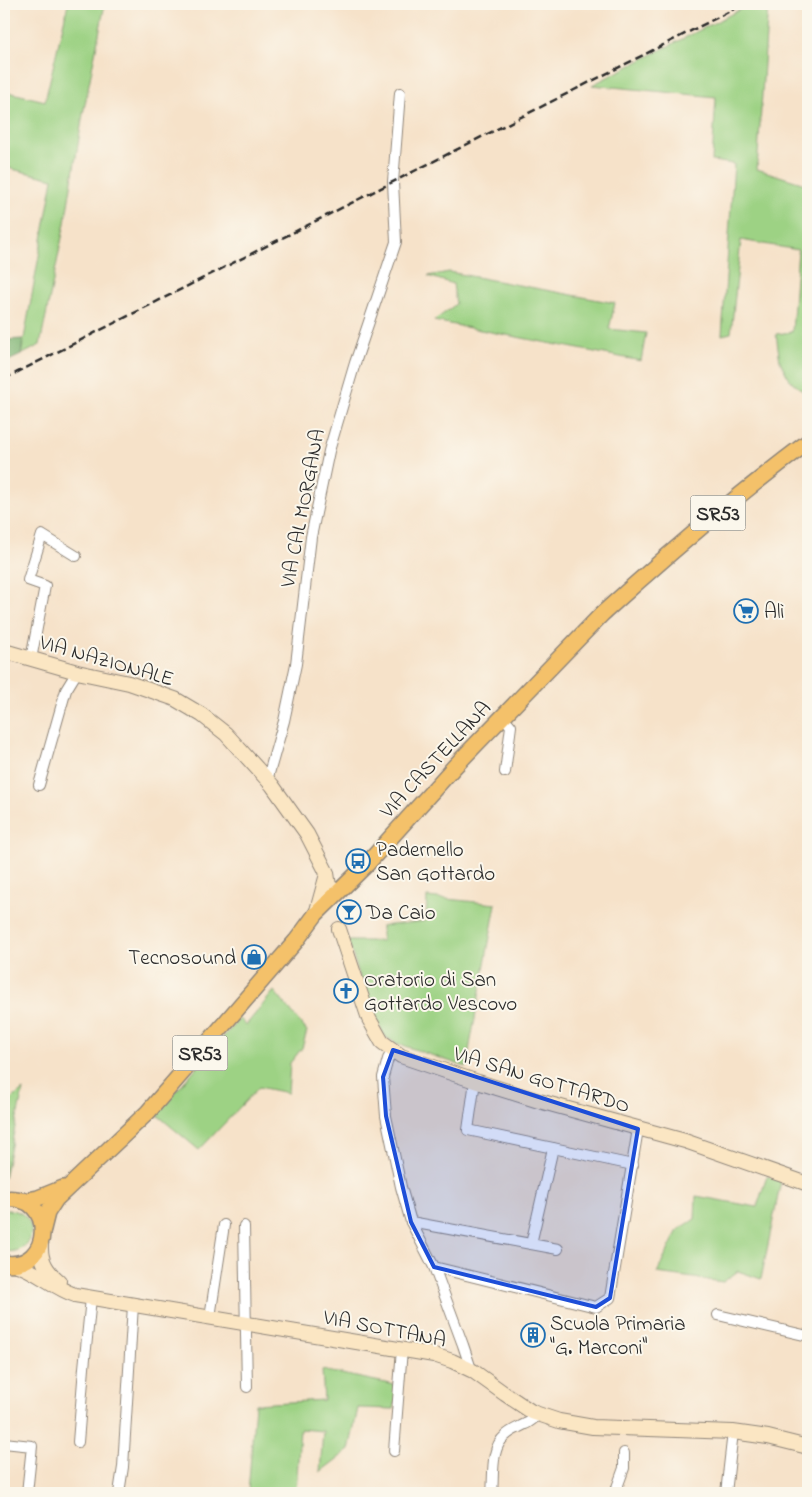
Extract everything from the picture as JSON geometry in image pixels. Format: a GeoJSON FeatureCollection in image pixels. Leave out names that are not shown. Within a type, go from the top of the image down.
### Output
{"type":"FeatureCollection","features":[{"type":"Feature","properties":{"kind":"main road","name":"VIA CASTELLANA"},"geometry":{"type":"LineString","coordinates":[[42,1236],[47,1213],[51,1205],[148,1112],[296,941],[316,914],[366,864],[455,766],[623,593],[742,493],[808,442]]}},
{"type":"Feature","properties":{"kind":"main road","name":"VIA CASTELLANA"},"geometry":{"type":"LineString","coordinates":[[23,1201],[46,1196],[73,1182]]}},
{"type":"Feature","properties":{"kind":"main road","name":"SR53"},"geometry":{"type":"LineString","coordinates":[[4,1199],[23,1201]]}},
{"type":"Feature","properties":{"kind":"main road"},"geometry":{"type":"LineString","coordinates":[[23,1201],[35,1210],[39,1216],[42,1236]]}},
{"type":"Feature","properties":{"kind":"main road","name":"SR53"},"geometry":{"type":"LineString","coordinates":[[9,1263],[21,1262],[33,1255],[42,1236]]}},
{"type":"Feature","properties":{"kind":"street","name":"VIA CAL MORGANA"},"geometry":{"type":"LineString","coordinates":[[272,786],[268,777],[284,721],[296,664],[311,537],[329,451],[355,363],[396,242],[394,182],[400,93]]}},
{"type":"Feature","properties":{"kind":"street"},"geometry":{"type":"LineString","coordinates":[[31,659],[45,586],[28,580],[42,535],[76,556]]}},
{"type":"Feature","properties":{"kind":"street","name":"VIA NAZIONALE"},"geometry":{"type":"LineString","coordinates":[[4,651],[77,672],[128,684],[175,699],[202,715],[226,734],[272,786],[307,834],[327,873],[329,886],[338,892]]}},
{"type":"Feature","properties":{"kind":"street"},"geometry":{"type":"LineString","coordinates":[[39,785],[66,690],[77,672]]}},
{"type":"Feature","properties":{"kind":"street"},"geometry":{"type":"LineString","coordinates":[[503,717],[511,726],[505,772]]}},
{"type":"Feature","properties":{"kind":"street"},"geometry":{"type":"LineString","coordinates":[[316,914],[327,873]]}},
{"type":"Feature","properties":{"kind":"street","name":"VIA SAN GOTTARDO"},"geometry":{"type":"LineString","coordinates":[[339,929],[369,1019],[382,1042],[401,1056],[539,1101],[685,1141],[808,1184]]}},
{"type":"Feature","properties":{"kind":"street"},"geometry":{"type":"LineString","coordinates":[[393,1050],[388,1059],[383,1077],[386,1116],[401,1187],[412,1222],[434,1267],[464,1346],[470,1370]]}},
{"type":"Feature","properties":{"kind":"street"},"geometry":{"type":"LineString","coordinates":[[475,1081],[468,1130],[633,1165]]}},
{"type":"Feature","properties":{"kind":"street"},"geometry":{"type":"LineString","coordinates":[[434,1267],[596,1307],[610,1298],[638,1129]]}},
{"type":"Feature","properties":{"kind":"street"},"geometry":{"type":"LineString","coordinates":[[531,1244],[553,1148]]}},
{"type":"Feature","properties":{"kind":"street"},"geometry":{"type":"LineString","coordinates":[[412,1222],[558,1249]]}},
{"type":"Feature","properties":{"kind":"street"},"geometry":{"type":"LineString","coordinates":[[210,1317],[224,1225]]}},
{"type":"Feature","properties":{"kind":"street"},"geometry":{"type":"LineString","coordinates":[[244,1226],[248,1387]]}},
{"type":"Feature","properties":{"kind":"street","name":"VIA SOTTANA"},"geometry":{"type":"LineString","coordinates":[[42,1236],[42,1261],[48,1271],[62,1284],[90,1297]]}},
{"type":"Feature","properties":{"kind":"street","name":"VIA SOTTANA"},"geometry":{"type":"LineString","coordinates":[[9,1263],[32,1270],[63,1290],[76,1295],[434,1355],[470,1370],[538,1415],[559,1422],[593,1428],[733,1432],[768,1437],[808,1447]]}},
{"type":"Feature","properties":{"kind":"street"},"geometry":{"type":"LineString","coordinates":[[78,1442],[90,1297]]}},
{"type":"Feature","properties":{"kind":"street"},"geometry":{"type":"LineString","coordinates":[[118,1493],[123,1467],[133,1305]]}},
{"type":"Feature","properties":{"kind":"street"},"geometry":{"type":"LineString","coordinates":[[718,1315],[808,1336]]}},
{"type":"Feature","properties":{"kind":"street"},"geometry":{"type":"LineString","coordinates":[[394,1451],[402,1349]]}},
{"type":"Feature","properties":{"kind":"street"},"geometry":{"type":"LineString","coordinates":[[492,1493],[495,1453],[498,1443],[515,1428],[526,1424],[538,1415]]}},
{"type":"Feature","properties":{"kind":"street"},"geometry":{"type":"LineString","coordinates":[[726,1493],[733,1432]]}},
{"type":"Feature","properties":{"kind":"street"},"geometry":{"type":"LineString","coordinates":[[4,1443],[32,1446],[27,1493]]}},
{"type":"Feature","properties":{"kind":"street"},"geometry":{"type":"LineString","coordinates":[[615,1493],[624,1468],[624,1453]]}},
{"type":"Feature","properties":{"kind":"highlighted area"},"geometry":{"type":"Polygon","coordinates":[[[393,1050],[638,1129],[610,1298],[596,1307],[434,1267],[411,1222],[386,1116],[383,1077],[393,1050]]]}},
{"type":"Feature","properties":{"kind":"green space"},"geometry":{"type":"Polygon","coordinates":[[[68,4],[105,4],[83,114],[65,223],[40,345],[21,355],[53,179],[4,167],[4,91],[45,101],[68,4]]]}},
{"type":"Feature","properties":{"kind":"green space"},"geometry":{"type":"Polygon","coordinates":[[[751,4],[768,4],[757,169],[808,185],[808,396],[789,379],[780,361],[776,334],[792,332],[798,250],[741,240],[731,333],[722,335],[734,164],[712,161],[716,97],[592,85],[751,4]]]}},
{"type":"Feature","properties":{"kind":"green space"},"geometry":{"type":"Polygon","coordinates":[[[449,272],[615,303],[609,329],[646,333],[641,361],[434,321],[456,304],[453,284],[428,276],[449,272]]]}},
{"type":"Feature","properties":{"kind":"green space"},"geometry":{"type":"Polygon","coordinates":[[[23,339],[21,355],[4,363],[4,340],[23,339]]]}},
{"type":"Feature","properties":{"kind":"green space"},"geometry":{"type":"Polygon","coordinates":[[[427,897],[496,904],[466,1067],[396,1043],[385,1037],[369,1005],[348,941],[382,941],[382,926],[426,921],[427,897]]]}},
{"type":"Feature","properties":{"kind":"green space"},"geometry":{"type":"Polygon","coordinates":[[[274,991],[307,1031],[302,1048],[290,1063],[288,1093],[259,1087],[199,1150],[156,1114],[239,1019],[246,1025],[274,991]]]}},
{"type":"Feature","properties":{"kind":"green space"},"geometry":{"type":"Polygon","coordinates":[[[23,1090],[4,1178],[4,1105],[23,1090]]]}},
{"type":"Feature","properties":{"kind":"green space"},"geometry":{"type":"Polygon","coordinates":[[[767,1176],[781,1181],[761,1279],[738,1271],[723,1282],[657,1273],[678,1230],[695,1219],[696,1196],[757,1207],[767,1176]]]}},
{"type":"Feature","properties":{"kind":"green space"},"geometry":{"type":"Polygon","coordinates":[[[4,1211],[19,1212],[30,1225],[29,1241],[15,1251],[4,1251],[4,1211]]]}},
{"type":"Feature","properties":{"kind":"green space"},"geometry":{"type":"Polygon","coordinates":[[[322,1370],[400,1386],[394,1409],[358,1408],[349,1450],[320,1472],[323,1431],[300,1429],[296,1493],[248,1493],[255,1404],[324,1400],[322,1370]]]}},
{"type":"Feature","properties":{"kind":"railway"},"geometry":{"type":"LineString","coordinates":[[4,379],[744,4]]}},
{"type":"Feature","properties":{"kind":"place","name":"Alì"},"geometry":{"type":"Point","coordinates":[746,611]}},
{"type":"Feature","properties":{"kind":"place","name":"Padernello San Gottardo"},"geometry":{"type":"Point","coordinates":[358,861]}},
{"type":"Feature","properties":{"kind":"place","name":"Da Caio"},"geometry":{"type":"Point","coordinates":[349,912]}},
{"type":"Feature","properties":{"kind":"place","name":"Tecnosound"},"geometry":{"type":"Point","coordinates":[254,957]}},
{"type":"Feature","properties":{"kind":"place","name":"Oratorio di San Gottardo Vescovo"},"geometry":{"type":"Point","coordinates":[346,991]}},
{"type":"Feature","properties":{"kind":"place","name":"Scuola Primaria \"G. Marconi\""},"geometry":{"type":"Point","coordinates":[533,1335]}}]}
